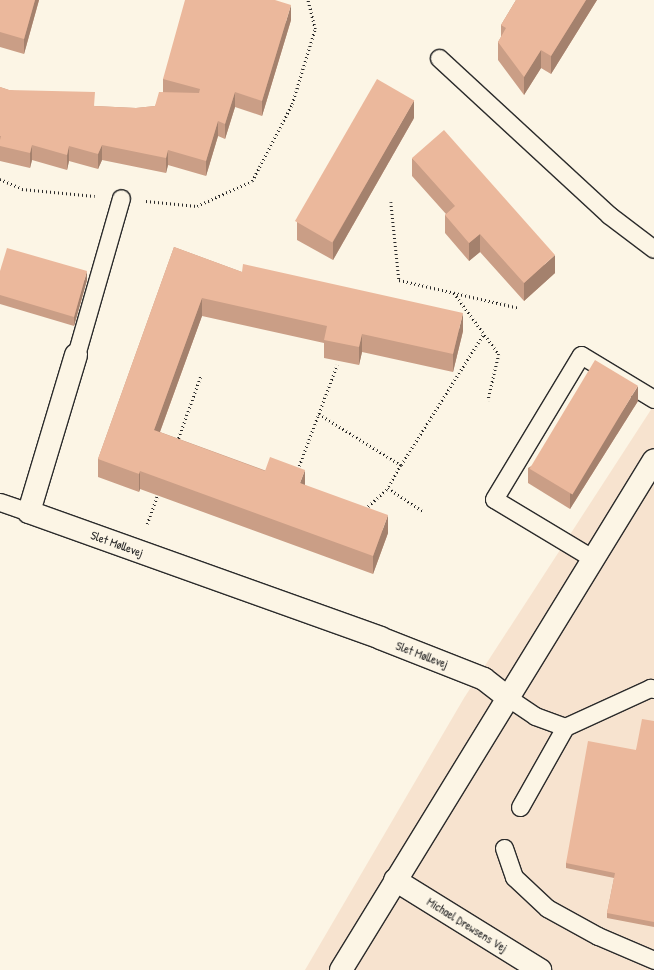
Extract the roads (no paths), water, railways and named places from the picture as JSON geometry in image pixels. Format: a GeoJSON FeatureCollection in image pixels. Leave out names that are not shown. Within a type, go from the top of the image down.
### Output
{"type":"FeatureCollection","features":[{"type":"Feature","properties":{"kind":"street"},"geometry":{"type":"LineString","coordinates":[[29,512],[76,355]]}},
{"type":"Feature","properties":{"kind":"street"},"geometry":{"type":"LineString","coordinates":[[341,970],[592,558],[654,460]]}},
{"type":"Feature","properties":{"kind":"street","name":"Slet Møllevej"},"geometry":{"type":"LineString","coordinates":[[29,512],[380,638],[484,679],[508,697]]}},
{"type":"Feature","properties":{"kind":"street","name":"Michael Drewsens Vej"},"geometry":{"type":"LineString","coordinates":[[395,880],[540,970]]}},
{"type":"Feature","properties":{"kind":"lane"},"geometry":{"type":"LineString","coordinates":[[439,58],[609,215],[654,249]]}},
{"type":"Feature","properties":{"kind":"lane"},"geometry":{"type":"LineString","coordinates":[[76,355],[121,198]]}},
{"type":"Feature","properties":{"kind":"lane"},"geometry":{"type":"LineString","coordinates":[[592,558],[494,499],[581,355],[654,399]]}},
{"type":"Feature","properties":{"kind":"lane"},"geometry":{"type":"LineString","coordinates":[[0,502],[29,512]]}},
{"type":"Feature","properties":{"kind":"lane"},"geometry":{"type":"LineString","coordinates":[[520,807],[565,727],[650,688],[654,689]]}},
{"type":"Feature","properties":{"kind":"lane"},"geometry":{"type":"LineString","coordinates":[[508,697],[535,716],[565,727]]}},
{"type":"Feature","properties":{"kind":"lane"},"geometry":{"type":"LineString","coordinates":[[504,848],[514,876],[547,908],[598,936],[654,960]]}}]}
